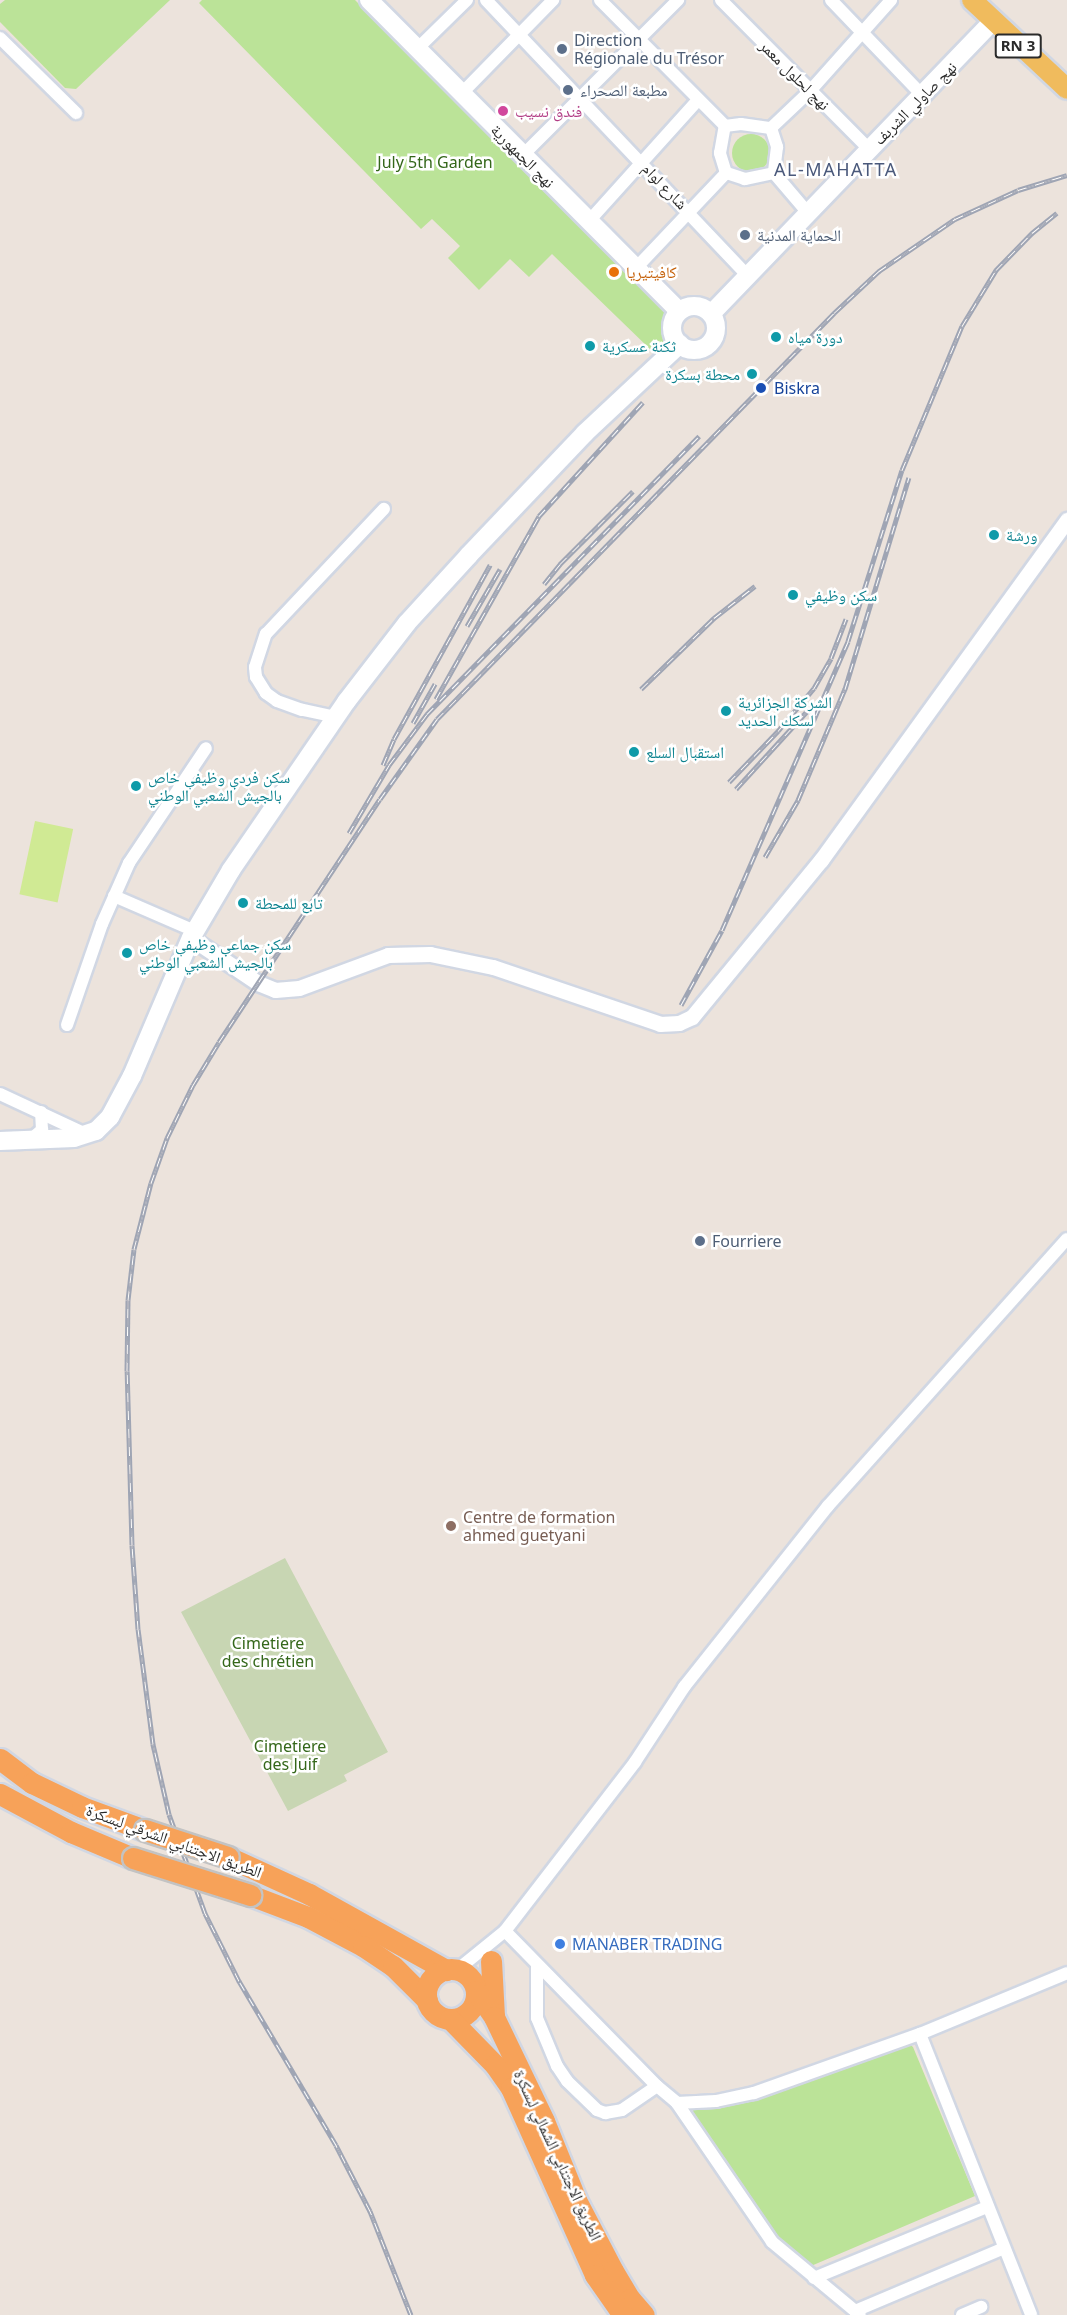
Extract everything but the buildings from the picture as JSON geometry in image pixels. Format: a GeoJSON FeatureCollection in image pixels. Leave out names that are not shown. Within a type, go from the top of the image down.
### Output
{"type":"FeatureCollection","features":[{"type":"Feature","properties":{"kind":"highway","name":"الطريق الاجتنابي الشرقي لبسكرة"},"geometry":{"type":"LineString","coordinates":[[0,1759],[32,1782],[82,1807],[228,1857],[309,1894],[452,1970]]}},
{"type":"Feature","properties":{"kind":"highway","name":"الطريق الاجتنابي الشرقي لبسكرة"},"geometry":{"type":"LineString","coordinates":[[0,1794],[71,1832],[133,1858],[250,1895],[308,1917],[363,1946],[393,1966],[427,2000]]}},
{"type":"Feature","properties":{"kind":"highway"},"geometry":{"type":"LineString","coordinates":[[491,1961],[494,2017]]}},
{"type":"Feature","properties":{"kind":"highway"},"geometry":{"type":"LineString","coordinates":[[452,1970],[465,1973],[476,1990],[472,2008],[459,2018],[450,2019],[440,2016],[431,2010],[427,2000],[430,1981],[452,1970]]}},
{"type":"Feature","properties":{"kind":"highway","name":"الطريق الاجتنابي الشمالي لبسكرة"},"geometry":{"type":"LineString","coordinates":[[476,1990],[494,2017],[543,2121],[576,2200],[618,2280],[644,2315]]}},
{"type":"Feature","properties":{"kind":"highway","name":"الطريق الاجتنابي الشمالي لبسكرة"},"geometry":{"type":"LineString","coordinates":[[450,2019],[495,2065],[511,2088],[595,2274],[623,2315]]}},
{"type":"Feature","properties":{"kind":"main road","name":"RN 3"},"geometry":{"type":"LineString","coordinates":[[972,0],[1067,89]]}},
{"type":"Feature","properties":{"kind":"main road","name":"نهج الجمهورية"},"geometry":{"type":"LineString","coordinates":[[373,2],[522,156],[679,311]]}},
{"type":"Feature","properties":{"kind":"main road","name":"نهج صاولي الشربف"},"geometry":{"type":"LineString","coordinates":[[711,314],[993,21]]}},
{"type":"Feature","properties":{"kind":"main road"},"geometry":{"type":"LineString","coordinates":[[699,306],[711,314],[715,320],[715,334],[706,346],[693,349],[680,344],[675,339],[672,324],[679,311],[699,306]]}},
{"type":"Feature","properties":{"kind":"main road"},"geometry":{"type":"LineString","coordinates":[[0,1141],[29,1141],[88,1135],[110,1117],[132,1076],[193,934],[231,870],[336,717],[407,623],[469,555],[585,433],[680,344]]}},
{"type":"Feature","properties":{"kind":"street"},"geometry":{"type":"LineString","coordinates":[[417,49],[467,0]]}},
{"type":"Feature","properties":{"kind":"street","name":"شارع لوام"},"geometry":{"type":"LineString","coordinates":[[486,0],[581,97],[748,276]]}},
{"type":"Feature","properties":{"kind":"street"},"geometry":{"type":"LineString","coordinates":[[461,94],[553,0]]}},
{"type":"Feature","properties":{"kind":"street"},"geometry":{"type":"LineString","coordinates":[[600,0],[725,126],[749,124],[771,128]]}},
{"type":"Feature","properties":{"kind":"street"},"geometry":{"type":"LineString","coordinates":[[522,156],[678,0]]}},
{"type":"Feature","properties":{"kind":"street","name":"نهج لحلول معمر"},"geometry":{"type":"LineString","coordinates":[[721,0],[869,149]]}},
{"type":"Feature","properties":{"kind":"street"},"geometry":{"type":"LineString","coordinates":[[831,0],[922,95]]}},
{"type":"Feature","properties":{"kind":"street"},"geometry":{"type":"LineString","coordinates":[[771,128],[810,91],[891,0]]}},
{"type":"Feature","properties":{"kind":"street"},"geometry":{"type":"LineString","coordinates":[[0,38],[76,113]]}},
{"type":"Feature","properties":{"kind":"street"},"geometry":{"type":"LineString","coordinates":[[589,221],[698,100]]}},
{"type":"Feature","properties":{"kind":"street"},"geometry":{"type":"LineString","coordinates":[[725,126],[720,153],[726,173]]}},
{"type":"Feature","properties":{"kind":"street"},"geometry":{"type":"LineString","coordinates":[[771,128],[777,147],[774,173],[808,213]]}},
{"type":"Feature","properties":{"kind":"street"},"geometry":{"type":"LineString","coordinates":[[726,173],[745,179],[774,173]]}},
{"type":"Feature","properties":{"kind":"street"},"geometry":{"type":"LineString","coordinates":[[636,268],[726,173]]}},
{"type":"Feature","properties":{"kind":"street"},"geometry":{"type":"LineString","coordinates":[[336,717],[302,710],[277,701],[266,693],[256,677],[255,667],[266,634],[384,509]]}},
{"type":"Feature","properties":{"kind":"street"},"geometry":{"type":"LineString","coordinates":[[114,896],[193,934],[258,983],[275,990],[299,988],[388,955],[430,954],[493,967],[660,1024],[679,1023],[692,1017],[821,860],[1067,520]]}},
{"type":"Feature","properties":{"kind":"street"},"geometry":{"type":"LineString","coordinates":[[67,1025],[114,896],[146,834],[206,748]]}},
{"type":"Feature","properties":{"kind":"street"},"geometry":{"type":"LineString","coordinates":[[0,1094],[88,1135]]}},
{"type":"Feature","properties":{"kind":"street"},"geometry":{"type":"LineString","coordinates":[[29,1141],[42,1130],[40,1112]]}},
{"type":"Feature","properties":{"kind":"street"},"geometry":{"type":"LineString","coordinates":[[476,1990],[501,1936],[600,1810],[684,1687],[776,1570],[828,1506],[1067,1239]]}},
{"type":"Feature","properties":{"kind":"street"},"geometry":{"type":"LineString","coordinates":[[501,1936],[537,1966],[657,2086],[677,2103],[761,2230],[814,2278],[858,2313],[1004,2248]]}},
{"type":"Feature","properties":{"kind":"street"},"geometry":{"type":"LineString","coordinates":[[452,1970],[501,1936]]}},
{"type":"Feature","properties":{"kind":"street"},"geometry":{"type":"LineString","coordinates":[[537,1966],[537,2018],[556,2066],[567,2081],[597,2110],[605,2113],[622,2110],[657,2086]]}},
{"type":"Feature","properties":{"kind":"street"},"geometry":{"type":"LineString","coordinates":[[677,2103],[716,2101],[754,2092],[920,2034],[1067,1973]]}},
{"type":"Feature","properties":{"kind":"street"},"geometry":{"type":"LineString","coordinates":[[920,2034],[1031,2315]]}},
{"type":"Feature","properties":{"kind":"street"},"geometry":{"type":"LineString","coordinates":[[814,2278],[987,2207]]}},
{"type":"Feature","properties":{"kind":"street"},"geometry":{"type":"LineString","coordinates":[[962,2315],[981,2307]]}},
{"type":"Feature","properties":{"kind":"green space"},"geometry":{"type":"Polygon","coordinates":[[[5,0],[170,0],[76,89],[65,88],[0,22],[0,4],[5,0]]]}},
{"type":"Feature","properties":{"kind":"green space","name":"July 5th Garden"},"geometry":{"type":"Polygon","coordinates":[[[202,0],[355,0],[666,313],[668,334],[662,343],[652,351],[552,254],[529,277],[510,259],[479,290],[448,258],[460,246],[432,219],[421,229],[199,3],[202,0]]]}},
{"type":"Feature","properties":{"kind":"green space"},"geometry":{"type":"Polygon","coordinates":[[[751,134],[758,135],[764,140],[769,146],[769,160],[764,166],[758,171],[751,172],[744,171],[738,166],[733,160],[732,153],[733,146],[738,140],[744,135],[751,134]]]}},
{"type":"Feature","properties":{"kind":"green space"},"geometry":{"type":"Polygon","coordinates":[[[35,821],[73,829],[58,902],[19,894],[35,821]]]}},
{"type":"Feature","properties":{"kind":"green space","name":"Cimetiere des chrétien"},"geometry":{"type":"Polygon","coordinates":[[[285,1558],[388,1752],[344,1775],[347,1781],[288,1811],[181,1612],[285,1558]]]}},
{"type":"Feature","properties":{"kind":"green space"},"geometry":{"type":"Polygon","coordinates":[[[908,2043],[913,2047],[975,2196],[811,2266],[767,2230],[693,2114],[693,2106],[755,2101],[908,2043]]]}},
{"type":"Feature","properties":{"kind":"railway"},"geometry":{"type":"LineString","coordinates":[[411,2315],[370,2211],[336,2145],[239,1981],[205,1913],[169,1814],[153,1744],[138,1629],[132,1545],[127,1371],[128,1300],[134,1249],[151,1183],[167,1138],[193,1085],[219,1042],[380,799],[437,719],[834,313],[879,271],[955,219],[1018,190],[1067,175]]}},
{"type":"Feature","properties":{"kind":"railway"},"geometry":{"type":"LineString","coordinates":[[681,1005],[722,930],[848,641],[902,470],[962,326],[996,270],[1032,233],[1057,213]]}},
{"type":"Feature","properties":{"kind":"railway"},"geometry":{"type":"LineString","coordinates":[[436,699],[539,516],[643,402]]}},
{"type":"Feature","properties":{"kind":"railway"},"geometry":{"type":"LineString","coordinates":[[349,833],[389,765],[427,714],[699,436]]}},
{"type":"Feature","properties":{"kind":"railway"},"geometry":{"type":"LineString","coordinates":[[765,857],[798,800],[845,689],[909,477]]}},
{"type":"Feature","properties":{"kind":"railway"},"geometry":{"type":"LineString","coordinates":[[544,584],[560,564],[633,491]]}},
{"type":"Feature","properties":{"kind":"railway"},"geometry":{"type":"LineString","coordinates":[[383,765],[394,739],[490,565]]}},
{"type":"Feature","properties":{"kind":"railway"},"geometry":{"type":"LineString","coordinates":[[467,626],[500,569]]}},
{"type":"Feature","properties":{"kind":"railway"},"geometry":{"type":"LineString","coordinates":[[641,689],[714,618],[755,586]]}},
{"type":"Feature","properties":{"kind":"railway"},"geometry":{"type":"LineString","coordinates":[[729,782],[778,731],[814,688],[831,658],[846,619]]}},
{"type":"Feature","properties":{"kind":"railway"},"geometry":{"type":"LineString","coordinates":[[413,723],[435,684]]}},
{"type":"Feature","properties":{"kind":"railway"},"geometry":{"type":"LineString","coordinates":[[736,789],[809,709]]}},
{"type":"Feature","properties":{"kind":"place","name":"Direction Régionale du Trésor"},"geometry":{"type":"Point","coordinates":[562,49]}},
{"type":"Feature","properties":{"kind":"place","name":"مطبعة الصحراء"},"geometry":{"type":"Point","coordinates":[568,90]}},
{"type":"Feature","properties":{"kind":"place","name":"فندق نسيب"},"geometry":{"type":"Point","coordinates":[503,111]}},
{"type":"Feature","properties":{"kind":"place","name":"الحماية المدنية"},"geometry":{"type":"Point","coordinates":[745,235]}},
{"type":"Feature","properties":{"kind":"place","name":"كافيتيريا"},"geometry":{"type":"Point","coordinates":[614,272]}},
{"type":"Feature","properties":{"kind":"place","name":"دورة مياه"},"geometry":{"type":"Point","coordinates":[776,337]}},
{"type":"Feature","properties":{"kind":"place","name":"ثكنة عسكرية"},"geometry":{"type":"Point","coordinates":[590,346]}},
{"type":"Feature","properties":{"kind":"place","name":"محطة بسكرة"},"geometry":{"type":"Point","coordinates":[752,374]}},
{"type":"Feature","properties":{"kind":"place","name":"Biskra"},"geometry":{"type":"Point","coordinates":[761,388]}},
{"type":"Feature","properties":{"kind":"place","name":"ورشة"},"geometry":{"type":"Point","coordinates":[994,535]}},
{"type":"Feature","properties":{"kind":"place","name":"سكن وظيفي"},"geometry":{"type":"Point","coordinates":[793,595]}},
{"type":"Feature","properties":{"kind":"place","name":"الشركة الجزائرية لسكك الحديد"},"geometry":{"type":"Point","coordinates":[726,711]}},
{"type":"Feature","properties":{"kind":"place","name":"استقبال السلع"},"geometry":{"type":"Point","coordinates":[634,752]}},
{"type":"Feature","properties":{"kind":"place","name":"سكن فردي وظيفي خاص بالجيش الشعبي الوطني"},"geometry":{"type":"Point","coordinates":[136,786]}},
{"type":"Feature","properties":{"kind":"place","name":"تابع للمحطة"},"geometry":{"type":"Point","coordinates":[243,903]}},
{"type":"Feature","properties":{"kind":"place","name":"سكن جماعي وظيفي خاص بالجيش الشعبي الوطني"},"geometry":{"type":"Point","coordinates":[127,953]}},
{"type":"Feature","properties":{"kind":"place","name":"Fourriere"},"geometry":{"type":"Point","coordinates":[700,1241]}},
{"type":"Feature","properties":{"kind":"place","name":"Centre de formation ahmed guetyani"},"geometry":{"type":"Point","coordinates":[451,1526]}},
{"type":"Feature","properties":{"kind":"place","name":"MANABER TRADING"},"geometry":{"type":"Point","coordinates":[560,1944]}},
{"type":"Feature","properties":{"kind":"district","name":"AL-MAHATTA"},"geometry":{"type":"Point","coordinates":[836,169]}},
{"type":"Feature","properties":{"kind":"park label","name":"Cimetiere des Juif"},"geometry":{"type":"Point","coordinates":[290,1755]}}]}
